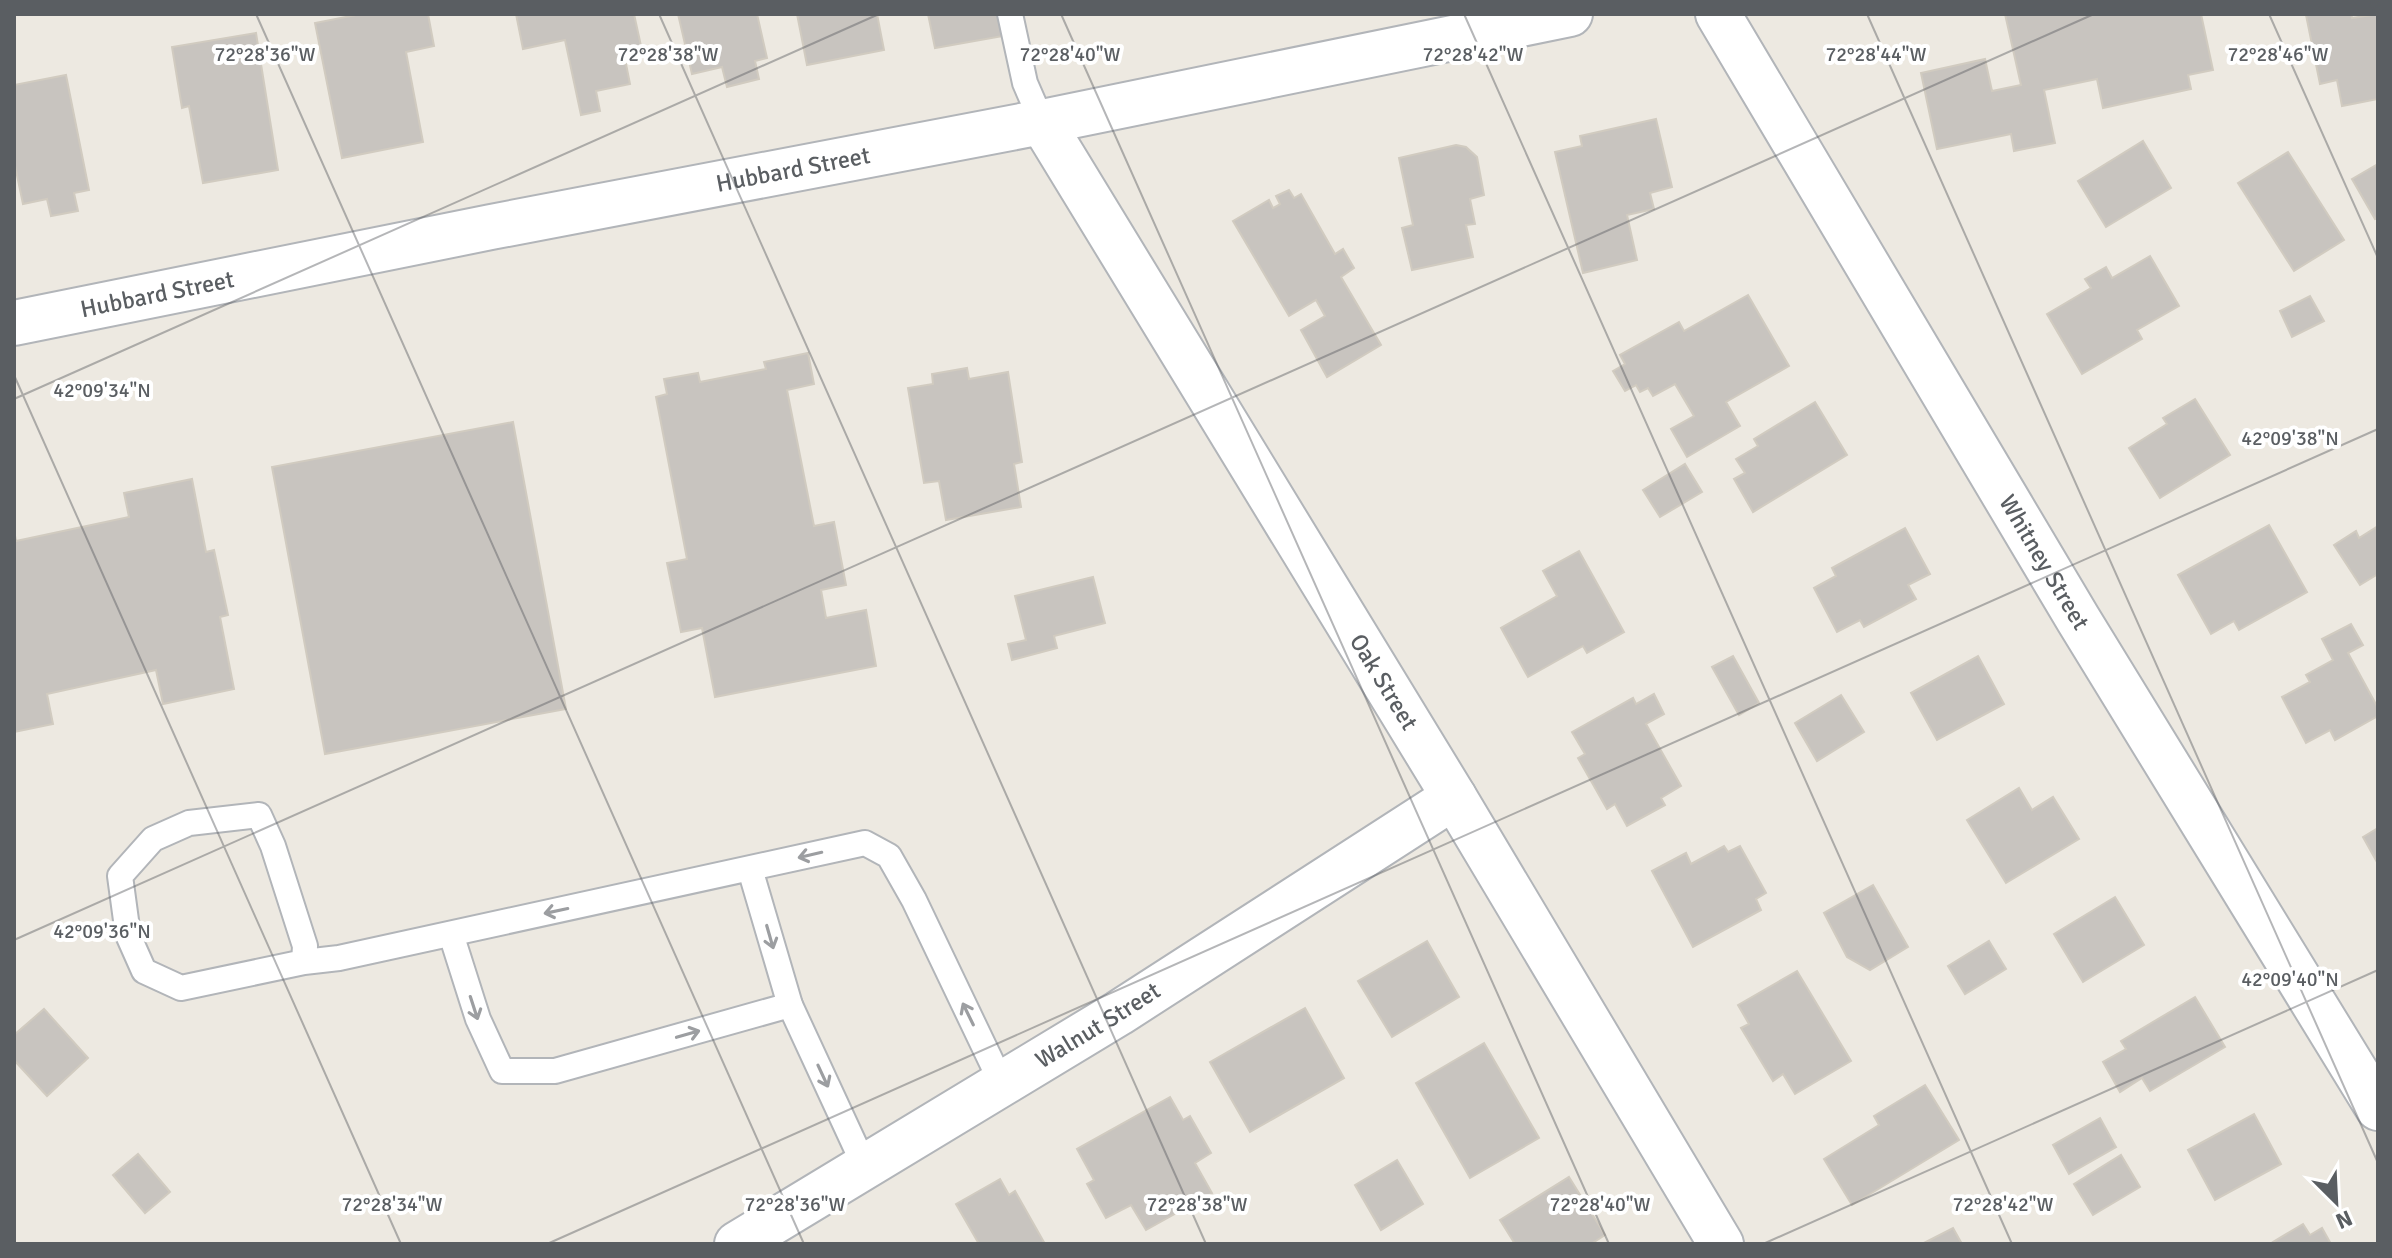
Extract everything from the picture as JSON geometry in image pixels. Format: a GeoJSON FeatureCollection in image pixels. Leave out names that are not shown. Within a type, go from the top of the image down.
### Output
{"type":"FeatureCollection","features":[{"type":"Feature","properties":{"kind":"street","name":"Hubbard Street"},"geometry":{"type":"LineString","coordinates":[[14,323],[476,230],[1042,122],[1570,14]]}},
{"type":"Feature","properties":{"kind":"street","name":"Whitney Street"},"geometry":{"type":"LineString","coordinates":[[1718,14],[2078,619],[2378,1108]]}},
{"type":"Feature","properties":{"kind":"street","name":"Oak Street"},"geometry":{"type":"LineString","coordinates":[[1042,122],[1454,797],[1721,1244]]}},
{"type":"Feature","properties":{"kind":"street","name":"Walnut Street"},"geometry":{"type":"LineString","coordinates":[[737,1244],[1127,1008],[1454,797]]}},
{"type":"Feature","properties":{"kind":"lane"},"geometry":{"type":"LineString","coordinates":[[1010,14],[1025,83],[1042,122]]}},
{"type":"Feature","properties":{"kind":"lane"},"geometry":{"type":"LineString","coordinates":[[304,962],[305,946],[273,846],[259,815],[189,823],[153,839],[120,876],[128,935],[144,971],[181,988],[304,962],[339,958],[865,843],[889,856],[914,900],[1002,1084]]}},
{"type":"Feature","properties":{"kind":"lane"},"geometry":{"type":"LineString","coordinates":[[750,869],[790,1005],[865,1167]]}},
{"type":"Feature","properties":{"kind":"lane"},"geometry":{"type":"LineString","coordinates":[[451,934],[478,1019],[502,1071],[555,1071],[790,1005]]}},
{"type":"Feature","properties":{"kind":"building"},"geometry":{"type":"Polygon","coordinates":[[[361,14],[428,14],[434,46],[406,52],[423,142],[342,158],[315,23],[361,14]]]}},
{"type":"Feature","properties":{"kind":"building"},"geometry":{"type":"Polygon","coordinates":[[[516,14],[634,14],[643,55],[625,59],[630,84],[596,91],[600,111],[581,115],[565,40],[523,49],[516,14]]]}},
{"type":"Feature","properties":{"kind":"building"},"geometry":{"type":"Polygon","coordinates":[[[678,14],[757,14],[767,58],[755,61],[759,79],[727,87],[722,67],[692,74],[678,14]]]}},
{"type":"Feature","properties":{"kind":"building"},"geometry":{"type":"Polygon","coordinates":[[[797,14],[877,14],[884,50],[807,65],[797,14]]]}},
{"type":"Feature","properties":{"kind":"building"},"geometry":{"type":"Polygon","coordinates":[[[928,14],[999,14],[1003,36],[935,48],[928,14]]]}},
{"type":"Feature","properties":{"kind":"building"},"geometry":{"type":"Polygon","coordinates":[[[2005,14],[2201,14],[2213,70],[2188,75],[2191,89],[2103,108],[2097,79],[2044,90],[2055,143],[2014,151],[2011,134],[1937,149],[1921,73],[1985,59],[1992,91],[2021,85],[2005,14]]]}},
{"type":"Feature","properties":{"kind":"building"},"geometry":{"type":"Polygon","coordinates":[[[2351,14],[2352,18],[2378,14],[2378,99],[2342,106],[2337,80],[2320,84],[2306,15],[2351,14]]]}},
{"type":"Feature","properties":{"kind":"building"},"geometry":{"type":"Polygon","coordinates":[[[256,33],[278,170],[203,183],[189,106],[182,108],[172,47],[256,33]]]}},
{"type":"Feature","properties":{"kind":"building"},"geometry":{"type":"Polygon","coordinates":[[[66,75],[89,190],[74,193],[78,211],[51,216],[47,199],[23,204],[14,161],[14,85],[66,75]]]}},
{"type":"Feature","properties":{"kind":"building"},"geometry":{"type":"Polygon","coordinates":[[[1656,119],[1672,187],[1650,193],[1654,209],[1627,215],[1637,260],[1583,273],[1555,152],[1582,146],[1580,136],[1656,119]]]}},
{"type":"Feature","properties":{"kind":"building"},"geometry":{"type":"Polygon","coordinates":[[[2143,141],[2171,188],[2106,227],[2078,181],[2143,141]]]}},
{"type":"Feature","properties":{"kind":"building"},"geometry":{"type":"Polygon","coordinates":[[[1456,145],[1466,147],[1477,157],[1484,195],[1470,199],[1475,224],[1466,225],[1473,257],[1412,270],[1402,228],[1413,225],[1399,158],[1456,145]]]}},
{"type":"Feature","properties":{"kind":"building"},"geometry":{"type":"Polygon","coordinates":[[[2288,152],[2344,240],[2294,271],[2238,183],[2288,152]]]}},
{"type":"Feature","properties":{"kind":"building"},"geometry":{"type":"Polygon","coordinates":[[[2378,164],[2378,218],[2375,219],[2352,179],[2378,164]]]}},
{"type":"Feature","properties":{"kind":"building"},"geometry":{"type":"Polygon","coordinates":[[[1289,190],[1294,198],[1301,194],[1335,254],[1343,249],[1354,268],[1341,277],[1381,345],[1327,377],[1301,330],[1325,316],[1316,300],[1289,316],[1233,221],[1269,200],[1273,208],[1280,204],[1276,196],[1289,190]]]}},
{"type":"Feature","properties":{"kind":"building"},"geometry":{"type":"Polygon","coordinates":[[[2150,256],[2179,306],[2137,330],[2142,339],[2082,374],[2047,314],[2091,288],[2085,279],[2106,267],[2112,278],[2150,256]]]}},
{"type":"Feature","properties":{"kind":"building"},"geometry":{"type":"Polygon","coordinates":[[[1748,295],[1789,366],[1726,402],[1740,426],[1687,457],[1671,429],[1694,416],[1675,384],[1653,396],[1648,388],[1640,392],[1636,385],[1625,391],[1613,371],[1625,364],[1620,355],[1679,322],[1684,331],[1748,295]]]}},
{"type":"Feature","properties":{"kind":"building"},"geometry":{"type":"Polygon","coordinates":[[[2310,296],[2324,321],[2292,337],[2280,311],[2310,296]]]}},
{"type":"Feature","properties":{"kind":"building"},"geometry":{"type":"Polygon","coordinates":[[[808,353],[814,384],[787,390],[814,526],[834,522],[846,585],[821,590],[826,618],[866,610],[876,666],[715,697],[702,628],[681,632],[667,563],[687,559],[656,397],[667,394],[664,379],[698,373],[700,382],[766,369],[764,362],[808,353]]]}},
{"type":"Feature","properties":{"kind":"building"},"geometry":{"type":"Polygon","coordinates":[[[967,368],[969,379],[1008,372],[1022,462],[1014,464],[1021,507],[946,520],[939,481],[924,483],[908,388],[933,384],[932,374],[967,368]]]}},
{"type":"Feature","properties":{"kind":"building"},"geometry":{"type":"Polygon","coordinates":[[[2195,399],[2230,455],[2160,498],[2129,448],[2167,424],[2163,418],[2195,399]]]}},
{"type":"Feature","properties":{"kind":"building"},"geometry":{"type":"Polygon","coordinates":[[[1815,402],[1847,455],[1753,512],[1734,479],[1745,473],[1736,459],[1758,446],[1754,439],[1815,402]]]}},
{"type":"Feature","properties":{"kind":"building"},"geometry":{"type":"Polygon","coordinates":[[[513,422],[566,709],[325,754],[272,467],[513,422]]]}},
{"type":"Feature","properties":{"kind":"building"},"geometry":{"type":"Polygon","coordinates":[[[1685,464],[1702,492],[1660,517],[1643,490],[1685,464]]]}},
{"type":"Feature","properties":{"kind":"building"},"geometry":{"type":"Polygon","coordinates":[[[192,479],[206,552],[214,550],[228,615],[220,617],[234,689],[163,704],[156,670],[47,694],[53,724],[14,732],[14,531],[16,541],[129,517],[124,493],[192,479]]]}},
{"type":"Feature","properties":{"kind":"building"},"geometry":{"type":"Polygon","coordinates":[[[2269,525],[2307,592],[2239,630],[2234,621],[2211,634],[2178,575],[2269,525]]]}},
{"type":"Feature","properties":{"kind":"building"},"geometry":{"type":"Polygon","coordinates":[[[2378,526],[2378,574],[2360,585],[2334,545],[2356,531],[2359,538],[2378,526]]]}},
{"type":"Feature","properties":{"kind":"building"},"geometry":{"type":"Polygon","coordinates":[[[1905,528],[1930,574],[1908,585],[1916,599],[1864,627],[1860,620],[1837,632],[1814,588],[1836,576],[1832,568],[1905,528]]]}},
{"type":"Feature","properties":{"kind":"building"},"geometry":{"type":"Polygon","coordinates":[[[1579,551],[1624,632],[1587,653],[1583,646],[1528,677],[1501,628],[1557,596],[1543,571],[1579,551]]]}},
{"type":"Feature","properties":{"kind":"building"},"geometry":{"type":"Polygon","coordinates":[[[1093,577],[1105,623],[1054,636],[1057,648],[1012,660],[1008,644],[1026,640],[1015,596],[1093,577]]]}},
{"type":"Feature","properties":{"kind":"building"},"geometry":{"type":"Polygon","coordinates":[[[2351,624],[2363,645],[2348,653],[2378,708],[2378,716],[2335,740],[2330,730],[2306,743],[2282,697],[2310,682],[2306,675],[2333,660],[2322,639],[2351,624]]]}},
{"type":"Feature","properties":{"kind":"building"},"geometry":{"type":"Polygon","coordinates":[[[1733,656],[1759,703],[1739,715],[1712,667],[1733,656]]]}},
{"type":"Feature","properties":{"kind":"building"},"geometry":{"type":"Polygon","coordinates":[[[1978,656],[2004,704],[1937,740],[1911,693],[1978,656]]]}},
{"type":"Feature","properties":{"kind":"building"},"geometry":{"type":"Polygon","coordinates":[[[1654,694],[1664,714],[1646,724],[1681,786],[1661,798],[1665,805],[1627,826],[1615,804],[1607,809],[1578,758],[1585,754],[1572,732],[1633,698],[1636,704],[1654,694]]]}},
{"type":"Feature","properties":{"kind":"building"},"geometry":{"type":"Polygon","coordinates":[[[1841,695],[1864,732],[1817,761],[1795,723],[1841,695]]]}},
{"type":"Feature","properties":{"kind":"building"},"geometry":{"type":"Polygon","coordinates":[[[2019,788],[2032,810],[2053,797],[2079,839],[2006,883],[1967,820],[2019,788]]]}},
{"type":"Feature","properties":{"kind":"building"},"geometry":{"type":"Polygon","coordinates":[[[2378,828],[2378,864],[2363,837],[2378,828]]]}},
{"type":"Feature","properties":{"kind":"building"},"geometry":{"type":"Polygon","coordinates":[[[1724,846],[1728,852],[1740,846],[1766,893],[1756,899],[1761,910],[1693,947],[1652,871],[1686,853],[1691,864],[1724,846]]]}},
{"type":"Feature","properties":{"kind":"building"},"geometry":{"type":"Polygon","coordinates":[[[1873,885],[1908,947],[1870,970],[1847,957],[1824,913],[1873,885]]]}},
{"type":"Feature","properties":{"kind":"building"},"geometry":{"type":"Polygon","coordinates":[[[2115,897],[2144,945],[2083,982],[2054,934],[2115,897]]]}},
{"type":"Feature","properties":{"kind":"building"},"geometry":{"type":"Polygon","coordinates":[[[1427,941],[1459,997],[1392,1037],[1358,981],[1427,941]]]}},
{"type":"Feature","properties":{"kind":"building"},"geometry":{"type":"Polygon","coordinates":[[[1989,941],[2006,969],[1965,994],[1948,966],[1989,941]]]}},
{"type":"Feature","properties":{"kind":"building"},"geometry":{"type":"Polygon","coordinates":[[[1797,971],[1851,1061],[1795,1094],[1783,1074],[1773,1081],[1741,1028],[1749,1024],[1738,1005],[1797,971]]]}},
{"type":"Feature","properties":{"kind":"building"},"geometry":{"type":"Polygon","coordinates":[[[2195,997],[2225,1047],[2150,1091],[2142,1078],[2120,1092],[2103,1062],[2126,1049],[2121,1041],[2195,997]]]}},
{"type":"Feature","properties":{"kind":"building"},"geometry":{"type":"Polygon","coordinates":[[[1305,1008],[1344,1078],[1250,1132],[1210,1062],[1305,1008]]]}},
{"type":"Feature","properties":{"kind":"building"},"geometry":{"type":"Polygon","coordinates":[[[44,1009],[88,1058],[47,1096],[14,1060],[14,1035],[44,1009]]]}},
{"type":"Feature","properties":{"kind":"building"},"geometry":{"type":"Polygon","coordinates":[[[1484,1043],[1539,1138],[1470,1178],[1416,1083],[1484,1043]]]}},
{"type":"Feature","properties":{"kind":"building"},"geometry":{"type":"Polygon","coordinates":[[[1925,1085],[1959,1140],[1852,1205],[1824,1159],[1879,1125],[1874,1116],[1925,1085]]]}},
{"type":"Feature","properties":{"kind":"building"},"geometry":{"type":"Polygon","coordinates":[[[1170,1097],[1183,1120],[1190,1116],[1211,1153],[1195,1163],[1212,1193],[1146,1230],[1131,1205],[1106,1218],[1087,1184],[1094,1180],[1077,1149],[1170,1097]]]}},
{"type":"Feature","properties":{"kind":"building"},"geometry":{"type":"Polygon","coordinates":[[[2254,1114],[2281,1164],[2215,1200],[2188,1150],[2254,1114]]]}},
{"type":"Feature","properties":{"kind":"building"},"geometry":{"type":"Polygon","coordinates":[[[2100,1118],[2116,1147],[2069,1174],[2053,1145],[2100,1118]]]}},
{"type":"Feature","properties":{"kind":"building"},"geometry":{"type":"Polygon","coordinates":[[[138,1154],[170,1192],[145,1213],[113,1175],[138,1154]]]}},
{"type":"Feature","properties":{"kind":"building"},"geometry":{"type":"Polygon","coordinates":[[[2121,1155],[2140,1187],[2093,1215],[2074,1184],[2121,1155]]]}},
{"type":"Feature","properties":{"kind":"building"},"geometry":{"type":"Polygon","coordinates":[[[1397,1160],[1423,1204],[1381,1230],[1355,1185],[1397,1160]]]}},
{"type":"Feature","properties":{"kind":"building"},"geometry":{"type":"Polygon","coordinates":[[[1569,1177],[1605,1235],[1591,1244],[1515,1244],[1500,1220],[1569,1177]]]}},
{"type":"Feature","properties":{"kind":"building"},"geometry":{"type":"Polygon","coordinates":[[[1000,1179],[1009,1195],[1015,1191],[1045,1244],[979,1244],[956,1204],[1000,1179]]]}},
{"type":"Feature","properties":{"kind":"building"},"geometry":{"type":"Polygon","coordinates":[[[2303,1224],[2310,1235],[2322,1228],[2331,1244],[2273,1242],[2303,1224]]]}},
{"type":"Feature","properties":{"kind":"building"},"geometry":{"type":"Polygon","coordinates":[[[1953,1228],[1962,1244],[1922,1244],[1953,1228]]]}}]}
